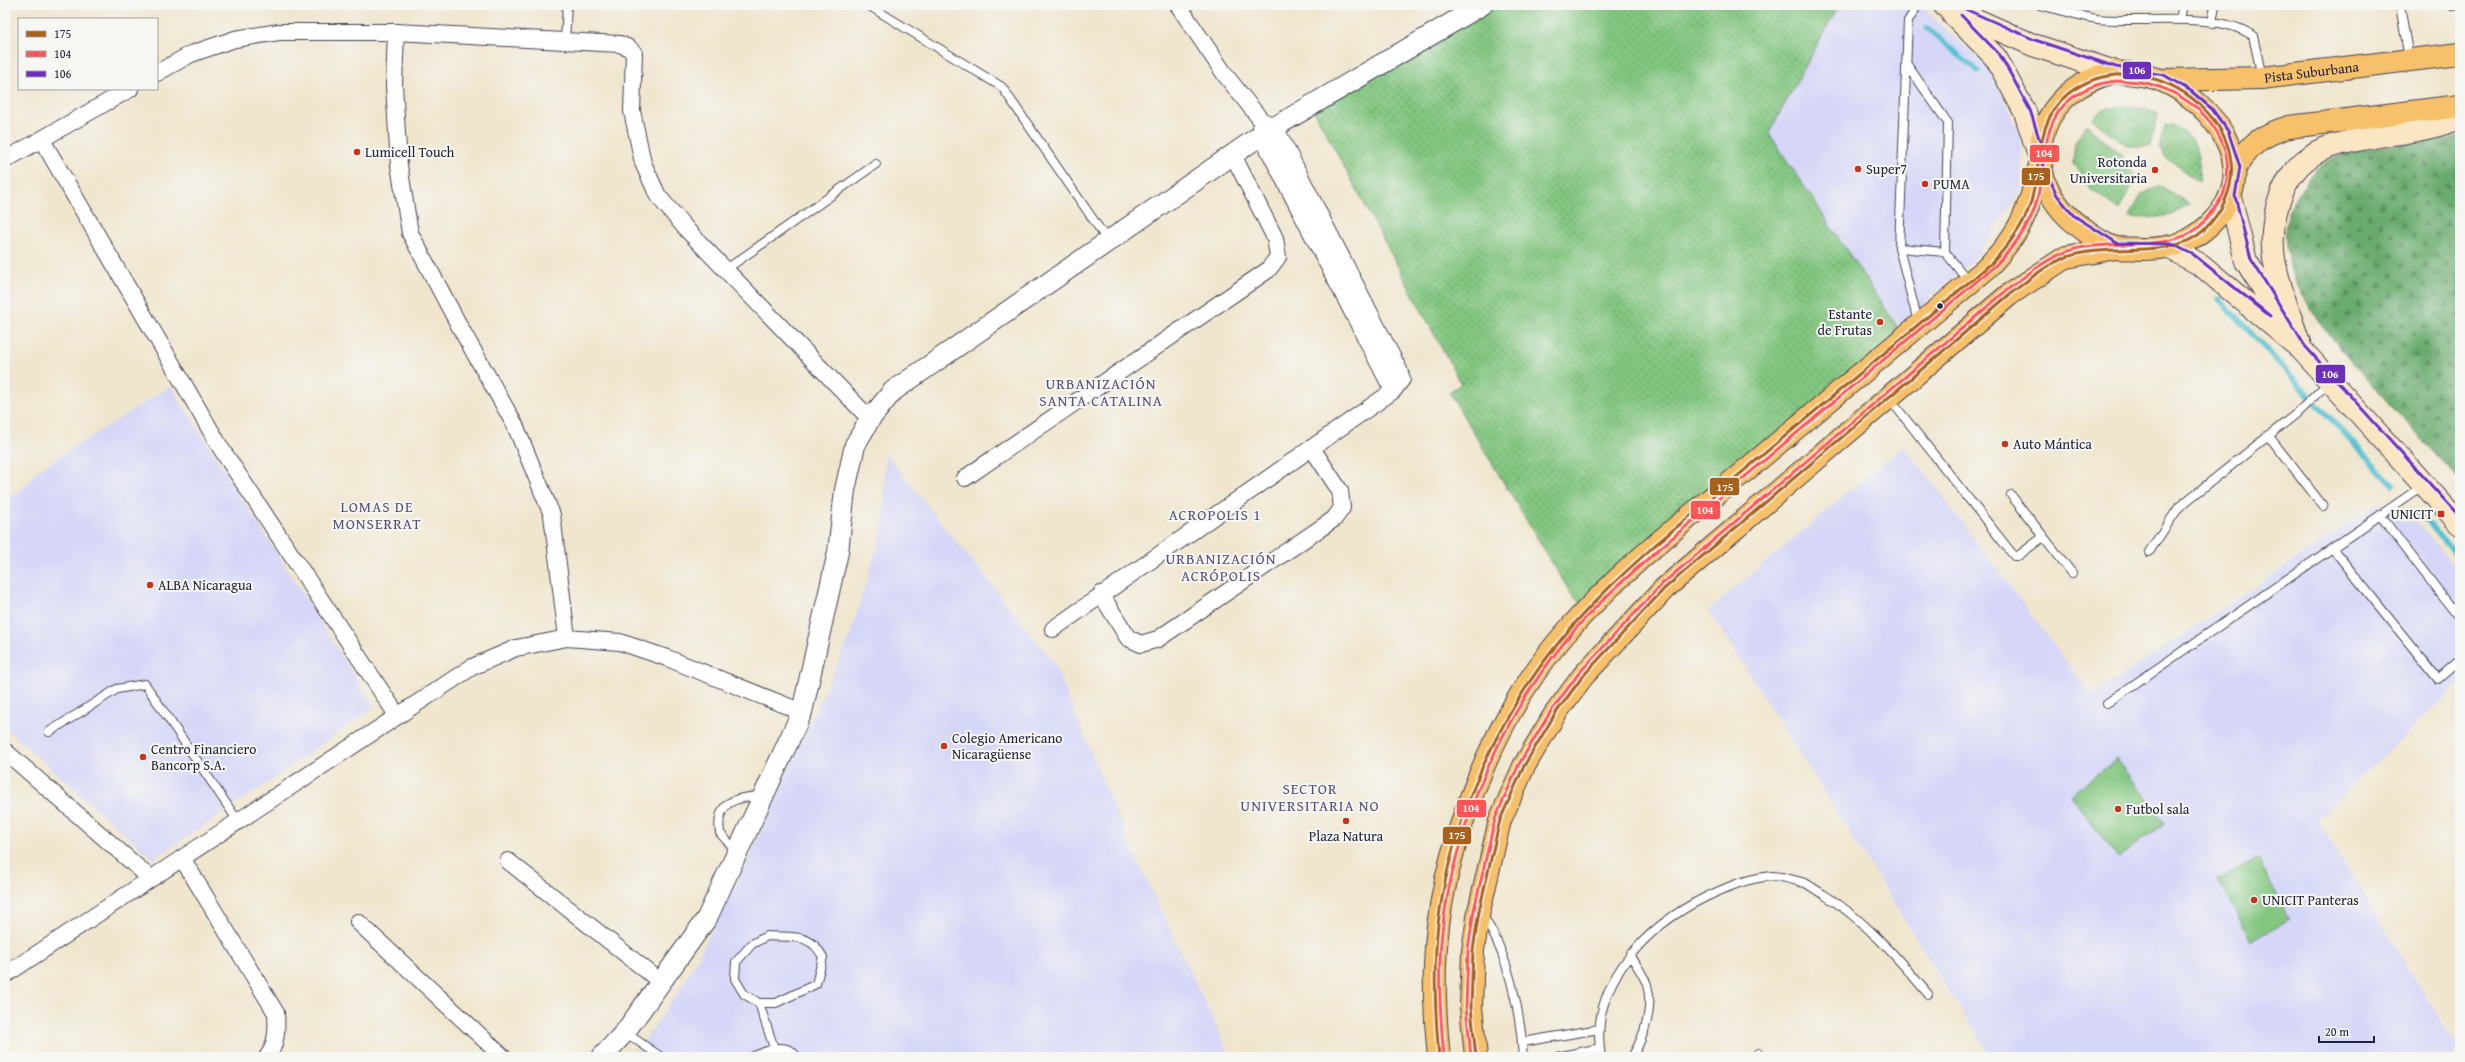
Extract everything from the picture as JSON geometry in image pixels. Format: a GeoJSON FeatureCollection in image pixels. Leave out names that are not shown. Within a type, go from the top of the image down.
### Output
{"type":"FeatureCollection","features":[{"type":"Feature","properties":{"kind":"main road"},"geometry":{"type":"LineString","coordinates":[[1944,5],[2033,45],[2116,72],[2162,80],[2188,95],[2208,112],[2224,133],[2235,168]]}},
{"type":"Feature","properties":{"kind":"main road"},"geometry":{"type":"LineString","coordinates":[[1944,5],[1996,58],[2025,112],[2039,160],[2053,198],[2068,219],[2090,234],[2116,248]]}},
{"type":"Feature","properties":{"kind":"main road","name":"Pista Suburbana"},"geometry":{"type":"LineString","coordinates":[[2162,80],[2262,78],[2460,54]]}},
{"type":"Feature","properties":{"kind":"main road"},"geometry":{"type":"LineString","coordinates":[[1439,1057],[1435,1017],[1435,964],[1441,908],[1453,852],[1492,746],[1518,700],[1563,636],[1610,587],[1667,536],[1986,269],[2017,233],[2030,205],[2049,117],[2062,99],[2089,81],[2116,72]]}},
{"type":"Feature","properties":{"kind":"main road"},"geometry":{"type":"LineString","coordinates":[[1476,1057],[1471,1007],[1473,950],[1479,911],[1500,820],[1521,773],[1555,714],[1583,676],[1665,588],[2010,294],[2053,263],[2074,254],[2116,248],[2170,248],[2188,241],[2203,231],[2217,217],[2230,196],[2235,168],[2246,151],[2257,140],[2270,133],[2289,127],[2460,106]]}},
{"type":"Feature","properties":{"kind":"main road"},"geometry":{"type":"LineString","coordinates":[[2301,349],[2274,259],[2273,230],[2276,208],[2292,177],[2311,156],[2327,148],[2349,142],[2418,132],[2460,118]]}},
{"type":"Feature","properties":{"kind":"main road"},"geometry":{"type":"LineString","coordinates":[[2230,196],[2246,261],[2323,387],[2416,490],[2460,524]]}},
{"type":"Feature","properties":{"kind":"main road"},"geometry":{"type":"LineString","coordinates":[[2170,248],[2201,265],[2301,349]]}},
{"type":"Feature","properties":{"kind":"street"},"geometry":{"type":"LineString","coordinates":[[1053,629],[1393,391],[1266,128],[1226,76],[1178,5]]}},
{"type":"Feature","properties":{"kind":"street"},"geometry":{"type":"LineString","coordinates":[[602,1057],[624,1032],[707,918],[802,712],[838,552],[845,490],[855,445],[870,419],[893,392],[1233,155],[1266,128],[1482,5]]}},
{"type":"Feature","properties":{"kind":"street"},"geometry":{"type":"LineString","coordinates":[[158,73],[191,54],[235,39],[279,32],[396,32],[620,44],[629,48],[634,53],[632,111],[643,163],[658,196],[688,231],[725,270],[870,419]]}},
{"type":"Feature","properties":{"kind":"street"},"geometry":{"type":"LineString","coordinates":[[396,32],[394,85],[399,166],[410,233],[461,329],[515,425],[552,514],[567,638]]}},
{"type":"Feature","properties":{"kind":"street"},"geometry":{"type":"LineString","coordinates":[[5,160],[128,90]]}},
{"type":"Feature","properties":{"kind":"street"},"geometry":{"type":"LineString","coordinates":[[42,140],[222,450],[397,715]]}},
{"type":"Feature","properties":{"kind":"street"},"geometry":{"type":"LineString","coordinates":[[965,478],[1268,270],[1278,257],[1275,238],[1233,155]]}},
{"type":"Feature","properties":{"kind":"street"},"geometry":{"type":"LineString","coordinates":[[1101,594],[1128,638],[1142,644],[1158,639],[1334,519],[1342,508],[1340,491],[1312,448]]}},
{"type":"Feature","properties":{"kind":"street"},"geometry":{"type":"LineString","coordinates":[[5,975],[397,715],[472,667],[516,648],[567,638],[620,642],[667,658],[802,712]]}},
{"type":"Feature","properties":{"kind":"street"},"geometry":{"type":"LineString","coordinates":[[5,751],[150,878]]}},
{"type":"Feature","properties":{"kind":"street"},"geometry":{"type":"LineString","coordinates":[[182,858],[276,1014],[277,1027],[273,1055]]}},
{"type":"Feature","properties":{"kind":"street"},"geometry":{"type":"LineString","coordinates":[[508,861],[661,982]]}},
{"type":"Feature","properties":{"kind":"street"},"geometry":{"type":"LineString","coordinates":[[358,922],[503,1057]]}},
{"type":"Feature","properties":{"kind":"lane"},"geometry":{"type":"LineString","coordinates":[[565,41],[567,5]]}},
{"type":"Feature","properties":{"kind":"lane"},"geometry":{"type":"LineString","coordinates":[[868,5],[1002,87],[1108,242]]}},
{"type":"Feature","properties":{"kind":"lane"},"geometry":{"type":"LineString","coordinates":[[1918,5],[1908,21],[1900,248],[1919,325]]}},
{"type":"Feature","properties":{"kind":"lane"},"geometry":{"type":"LineString","coordinates":[[2040,5],[2097,18],[2153,21],[2180,19],[2243,28],[2253,36],[2262,78]]}},
{"type":"Feature","properties":{"kind":"lane"},"geometry":{"type":"LineString","coordinates":[[2180,19],[2184,5]]}},
{"type":"Feature","properties":{"kind":"lane"},"geometry":{"type":"LineString","coordinates":[[2212,23],[2215,5]]}},
{"type":"Feature","properties":{"kind":"lane"},"geometry":{"type":"LineString","coordinates":[[2400,5],[2409,61]]}},
{"type":"Feature","properties":{"kind":"lane"},"geometry":{"type":"LineString","coordinates":[[1906,62],[1948,123],[1945,252],[1970,282]]}},
{"type":"Feature","properties":{"kind":"lane"},"geometry":{"type":"LineString","coordinates":[[725,270],[876,164]]}},
{"type":"Feature","properties":{"kind":"lane"},"geometry":{"type":"LineString","coordinates":[[1900,248],[1945,252]]}},
{"type":"Feature","properties":{"kind":"lane"},"geometry":{"type":"LineString","coordinates":[[2149,552],[2179,507],[2296,414],[2323,387]]}},
{"type":"Feature","properties":{"kind":"lane"},"geometry":{"type":"LineString","coordinates":[[1889,398],[2014,556],[2018,556],[2043,537]]}},
{"type":"Feature","properties":{"kind":"lane"},"geometry":{"type":"LineString","coordinates":[[2268,435],[2323,506]]}},
{"type":"Feature","properties":{"kind":"lane"},"geometry":{"type":"LineString","coordinates":[[2107,703],[2333,549],[2416,490]]}},
{"type":"Feature","properties":{"kind":"lane"},"geometry":{"type":"LineString","coordinates":[[2011,495],[2072,573]]}},
{"type":"Feature","properties":{"kind":"lane"},"geometry":{"type":"LineString","coordinates":[[2380,516],[2460,618]]}},
{"type":"Feature","properties":{"kind":"lane"},"geometry":{"type":"LineString","coordinates":[[2333,549],[2438,680],[2460,660]]}},
{"type":"Feature","properties":{"kind":"lane"},"geometry":{"type":"LineString","coordinates":[[49,732],[117,689],[145,684],[238,821]]}},
{"type":"Feature","properties":{"kind":"lane"},"geometry":{"type":"LineString","coordinates":[[737,852],[720,833],[720,814],[728,803],[739,797],[763,796]]}},
{"type":"Feature","properties":{"kind":"lane"},"geometry":{"type":"LineString","coordinates":[[1601,1057],[1599,1030],[1604,1004],[1621,966],[1630,954],[1643,940],[1682,909],[1734,883],[1773,876],[1806,884],[1846,908],[1901,962],[1928,994]]}},
{"type":"Feature","properties":{"kind":"lane"},"geometry":{"type":"LineString","coordinates":[[1479,911],[1492,929],[1510,980],[1522,1042],[1523,1057]]}},
{"type":"Feature","properties":{"kind":"lane"},"geometry":{"type":"LineString","coordinates":[[759,1003],[776,1003],[816,984],[823,957],[817,945],[806,939],[767,936],[752,944],[736,962],[735,979],[744,994],[759,1003],[774,1048]]}},
{"type":"Feature","properties":{"kind":"lane"},"geometry":{"type":"LineString","coordinates":[[1630,954],[1647,985],[1649,1005],[1642,1040],[1632,1057]]}},
{"type":"Feature","properties":{"kind":"lane"},"geometry":{"type":"LineString","coordinates":[[1522,1042],[1599,1030]]}},
{"type":"Feature","properties":{"kind":"lane"},"geometry":{"type":"LineString","coordinates":[[624,1032],[661,1057]]}},
{"type":"Feature","properties":{"kind":"lane"},"geometry":{"type":"LineString","coordinates":[[752,1057],[774,1048],[784,1048],[793,1051],[797,1057]]}},
{"type":"Feature","properties":{"kind":"lane"},"geometry":{"type":"LineString","coordinates":[[1557,1057],[1600,1048]]}},
{"type":"Feature","properties":{"kind":"shaded area"},"geometry":{"type":"Polygon","coordinates":[[[525,5],[630,5],[629,11],[525,5]]]}},
{"type":"Feature","properties":{"kind":"shaded area"},"geometry":{"type":"Polygon","coordinates":[[[1839,5],[1919,5],[1991,70],[2021,135],[2022,189],[1976,257],[1898,327],[1769,133],[1839,5]]]}},
{"type":"Feature","properties":{"kind":"shaded area","name":"ALBA Nicaragua"},"geometry":{"type":"Polygon","coordinates":[[[171,386],[374,707],[265,785],[153,859],[5,728],[5,501],[19,492],[37,471],[171,386]]]}},
{"type":"Feature","properties":{"kind":"shaded area"},"geometry":{"type":"Polygon","coordinates":[[[1904,445],[2092,696],[2381,502],[2402,521],[2417,522],[2460,572],[2460,683],[2317,819],[2459,1050],[2447,1057],[1991,1057],[1709,610],[1904,445]]]}},
{"type":"Feature","properties":{"kind":"shaded area","name":"Colegio Americano Nicaragüense"},"geometry":{"type":"Polygon","coordinates":[[[885,453],[1053,661],[1128,841],[1231,1057],[631,1057],[639,1049],[687,978],[745,866],[849,638],[884,525],[885,453]]]}},
{"type":"Feature","properties":{"kind":"green space"},"geometry":{"type":"Polygon","coordinates":[[[1482,5],[1839,5],[1769,133],[1904,337],[1588,610],[1571,594],[1449,392],[1461,384],[1311,105],[1482,5]]]}},
{"type":"Feature","properties":{"kind":"green space"},"geometry":{"type":"Polygon","coordinates":[[[2122,106],[2142,108],[2158,114],[2150,146],[2128,146],[2092,119],[2102,110],[2122,106]]]}},
{"type":"Feature","properties":{"kind":"green space"},"geometry":{"type":"Polygon","coordinates":[[[2086,124],[2120,154],[2135,176],[2119,210],[2091,189],[2073,164],[2075,143],[2086,124]]]}},
{"type":"Feature","properties":{"kind":"green space"},"geometry":{"type":"Polygon","coordinates":[[[2165,125],[2175,127],[2183,131],[2194,145],[2199,163],[2199,182],[2167,159],[2159,148],[2165,125]]]}},
{"type":"Feature","properties":{"kind":"green space"},"geometry":{"type":"Polygon","coordinates":[[[2460,137],[2460,481],[2374,387],[2328,333],[2308,305],[2299,289],[2288,257],[2285,238],[2287,221],[2292,204],[2304,185],[2319,167],[2326,162],[2353,152],[2371,148],[2460,137]]]}},
{"type":"Feature","properties":{"kind":"green space"},"geometry":{"type":"Polygon","coordinates":[[[2161,186],[2189,204],[2168,215],[2146,218],[2130,217],[2142,193],[2161,186]]]}},
{"type":"Feature","properties":{"kind":"green space","name":"Futbol sala"},"geometry":{"type":"Polygon","coordinates":[[[2117,759],[2165,823],[2118,858],[2070,795],[2117,759]]]}},
{"type":"Feature","properties":{"kind":"green space","name":"UNICIT Panteras"},"geometry":{"type":"Polygon","coordinates":[[[2258,859],[2290,920],[2251,941],[2218,880],[2258,859]]]}},
{"type":"Feature","properties":{"kind":"waterway"},"geometry":{"type":"LineString","coordinates":[[1927,28],[1979,72]]}},
{"type":"Feature","properties":{"kind":"waterway"},"geometry":{"type":"LineString","coordinates":[[2219,299],[2393,485]]}},
{"type":"Feature","properties":{"kind":"waterway"},"geometry":{"type":"LineString","coordinates":[[2419,512],[2460,559]]}},
{"type":"Feature","properties":{"kind":"transit line","name":"106"},"geometry":{"type":"LineString","coordinates":[[1956,5],[2035,40],[2116,67],[2164,75],[2191,91],[2212,109],[2228,131],[2240,167],[2235,196],[2251,259],[2305,346],[2460,517]]}},
{"type":"Feature","properties":{"kind":"transit line","name":"106"},"geometry":{"type":"LineString","coordinates":[[1961,15],[2000,55],[2030,110],[2043,151],[2044,167],[2057,195],[2073,215],[2117,243],[2172,244],[2194,255],[2270,316]]}},
{"type":"Feature","properties":{"kind":"transit line","name":"175"},"geometry":{"type":"LineString","coordinates":[[1439,1057],[1435,990],[1436,941],[1444,885],[1454,846],[1466,808],[1498,735],[1518,700],[1540,667],[1564,636],[1596,600],[1654,546],[1993,262],[2014,235],[2027,213],[2034,191],[2044,131],[2058,104],[2069,93],[2102,77],[2137,76],[2171,86],[2200,105],[2221,132],[2231,163],[2227,197],[2204,230],[2192,239],[2177,245],[2161,248],[2092,251],[2077,254],[2050,265],[2034,276],[2010,294],[1665,588],[1583,676],[1555,714],[1524,766],[1500,820],[1479,911],[1473,950],[1471,1007],[1476,1057]]}},
{"type":"Feature","properties":{"kind":"transit line","name":"104"},"geometry":{"type":"LineString","coordinates":[[1444,1057],[1440,990],[1441,941],[1450,885],[1459,847],[1471,810],[1502,737],[1543,670],[1577,627],[1622,582],[1996,265],[2019,238],[2032,215],[2039,193],[2045,148],[2049,134],[2061,108],[2072,98],[2098,85],[2126,81],[2155,86],[2182,98],[2205,116],[2220,139],[2227,166],[2223,195],[2199,227],[2187,235],[2173,240],[2141,244],[2090,246],[2075,249],[2056,256],[2031,272],[2007,290],[1662,584],[1579,673],[1551,711],[1519,764],[1495,819],[1474,910],[1468,949],[1466,1007],[1471,1057]]}},
{"type":"Feature","properties":{"kind":"place","name":"Lumicell Touch"},"geometry":{"type":"Point","coordinates":[357,152]}},
{"type":"Feature","properties":{"kind":"place","name":"Super7"},"geometry":{"type":"Point","coordinates":[1858,169]}},
{"type":"Feature","properties":{"kind":"place","name":"Rotonda Universitaria"},"geometry":{"type":"Point","coordinates":[2155,170]}},
{"type":"Feature","properties":{"kind":"place","name":"PUMA"},"geometry":{"type":"Point","coordinates":[1925,184]}},
{"type":"Feature","properties":{"kind":"place","name":"Estante de Frutas"},"geometry":{"type":"Point","coordinates":[1880,322]}},
{"type":"Feature","properties":{"kind":"place","name":"Auto Mántica"},"geometry":{"type":"Point","coordinates":[2005,444]}},
{"type":"Feature","properties":{"kind":"place","name":"UNICIT"},"geometry":{"type":"Point","coordinates":[2441,514]}},
{"type":"Feature","properties":{"kind":"place","name":"ALBA Nicaragua"},"geometry":{"type":"Point","coordinates":[150,585]}},
{"type":"Feature","properties":{"kind":"place","name":"Colegio Americano Nicaragüense"},"geometry":{"type":"Point","coordinates":[944,746]}},
{"type":"Feature","properties":{"kind":"place","name":"Centro Financiero Bancorp S.A."},"geometry":{"type":"Point","coordinates":[143,757]}},
{"type":"Feature","properties":{"kind":"place","name":"Futbol sala"},"geometry":{"type":"Point","coordinates":[2118,809]}},
{"type":"Feature","properties":{"kind":"place","name":"Plaza Natura"},"geometry":{"type":"Point","coordinates":[1346,821]}},
{"type":"Feature","properties":{"kind":"place","name":"UNICIT Panteras"},"geometry":{"type":"Point","coordinates":[2254,900]}},
{"type":"Feature","properties":{"kind":"district","name":"URBANIZACIÓN SANTA CATALINA"},"geometry":{"type":"Point","coordinates":[1101,392]}},
{"type":"Feature","properties":{"kind":"district","name":"ACROPOLIS 1"},"geometry":{"type":"Point","coordinates":[1215,515]}},
{"type":"Feature","properties":{"kind":"district","name":"LOMAS DE MONSERRAT"},"geometry":{"type":"Point","coordinates":[377,516]}},
{"type":"Feature","properties":{"kind":"district","name":"URBANIZACIÓN ACRÓPOLIS"},"geometry":{"type":"Point","coordinates":[1221,568]}},
{"type":"Feature","properties":{"kind":"district","name":"SECTOR UNIVERSITARIA NO"},"geometry":{"type":"Point","coordinates":[1310,798]}}]}
